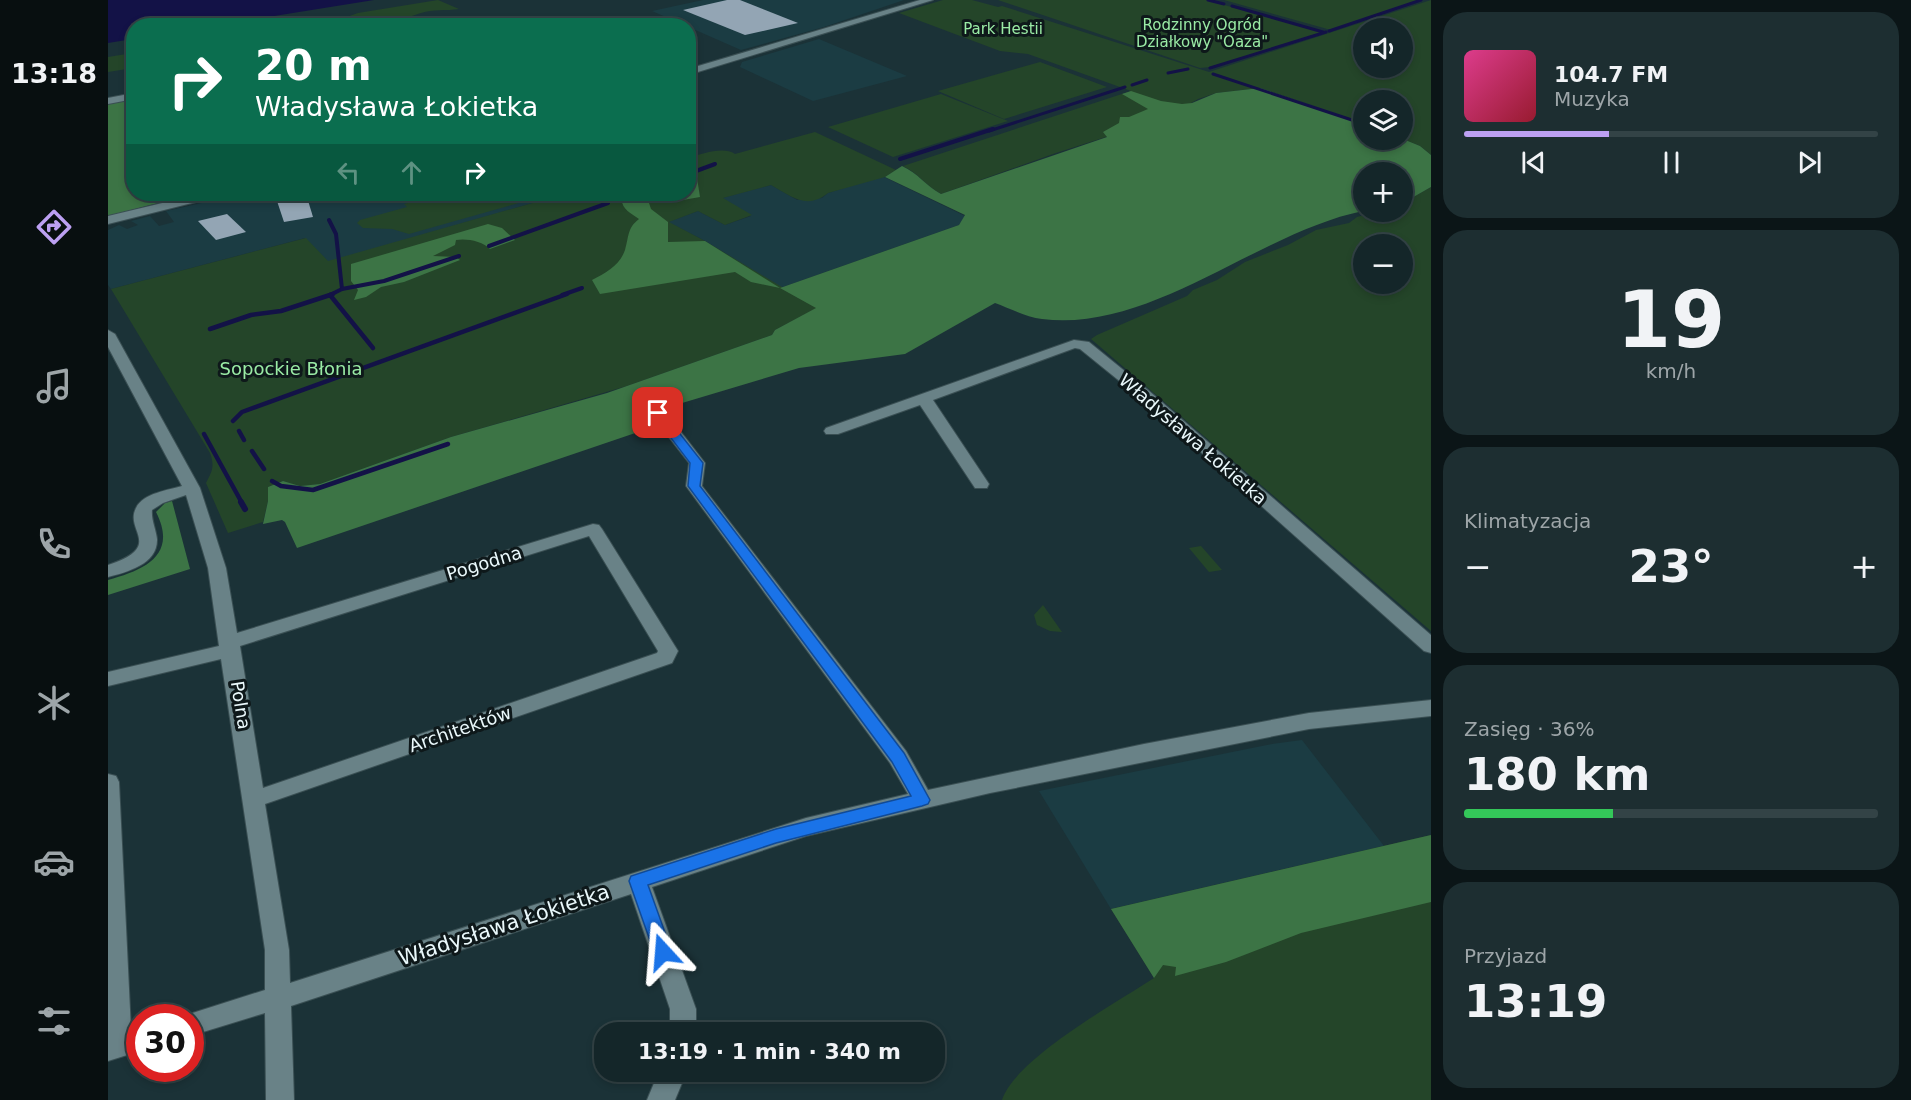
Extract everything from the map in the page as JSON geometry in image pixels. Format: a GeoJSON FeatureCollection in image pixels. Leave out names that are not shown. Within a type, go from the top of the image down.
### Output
{"type":"FeatureCollection","features":[{"type":"Feature","properties":{"kind":"street"},"geometry":{"type":"LineString","coordinates":[[696,70],[929,0]]}},
{"type":"Feature","properties":{"kind":"street"},"geometry":{"type":"LineString","coordinates":[[108,101],[126,98]]}},
{"type":"Feature","properties":{"kind":"street"},"geometry":{"type":"LineString","coordinates":[[108,222],[184,201]]}},
{"type":"Feature","properties":{"kind":"street","name":"Polna"},"geometry":{"type":"LineString","coordinates":[[108,334],[192,488],[218,568],[278,950],[280,1100]]}},
{"type":"Feature","properties":{"kind":"street","name":"Władysława Łokietka"},"geometry":{"type":"LineString","coordinates":[[832,431],[1074,344],[1084,345],[1143,393],[1431,646]]}},
{"type":"Feature","properties":{"kind":"street"},"geometry":{"type":"LineString","coordinates":[[922,399],[930,405],[981,484]]}},
{"type":"Feature","properties":{"kind":"street"},"geometry":{"type":"LineString","coordinates":[[658,413],[696,463],[694,486],[898,757],[922,800]]}},
{"type":"Feature","properties":{"kind":"street"},"geometry":{"type":"LineString","coordinates":[[108,571],[127,566],[148,548],[149,539],[142,514],[144,508],[157,499],[192,488]]}},
{"type":"Feature","properties":{"kind":"street","name":"Pogodna"},"geometry":{"type":"LineString","coordinates":[[231,646],[594,529],[668,651],[665,658]]}},
{"type":"Feature","properties":{"kind":"street"},"geometry":{"type":"LineString","coordinates":[[108,680],[231,646]]}},
{"type":"Feature","properties":{"kind":"street","name":"Architektów"},"geometry":{"type":"LineString","coordinates":[[255,800],[665,658]]}},
{"type":"Feature","properties":{"kind":"street","name":"Władysława Łokietka"},"geometry":{"type":"LineString","coordinates":[[204,1020],[279,998],[786,833],[922,800],[1122,757],[1310,721],[1431,708]]}},
{"type":"Feature","properties":{"kind":"street"},"geometry":{"type":"LineString","coordinates":[[108,782],[122,1045]]}},
{"type":"Feature","properties":{"kind":"street"},"geometry":{"type":"LineString","coordinates":[[638,881],[683,1009],[683,1022]]}},
{"type":"Feature","properties":{"kind":"street"},"geometry":{"type":"LineString","coordinates":[[661,1100],[668,1082]]}},
{"type":"Feature","properties":{"kind":"shaded area"},"geometry":{"type":"Polygon","coordinates":[[[108,0],[374,0],[262,18],[126,18],[126,40],[108,43],[108,0]]]}},
{"type":"Feature","properties":{"kind":"shaded area"},"geometry":{"type":"Polygon","coordinates":[[[703,0],[904,0],[824,27],[741,50],[696,30],[696,18],[668,18],[652,11],[703,0]]]}},
{"type":"Feature","properties":{"kind":"shaded area"},"geometry":{"type":"Polygon","coordinates":[[[819,39],[907,76],[813,101],[740,67],[742,62],[819,39]]]}},
{"type":"Feature","properties":{"kind":"shaded area"},"geometry":{"type":"Polygon","coordinates":[[[882,176],[965,216],[959,225],[780,288],[705,241],[668,222],[698,211],[725,225],[751,216],[722,198],[771,185],[797,200],[822,198],[828,193],[882,176]]]}},
{"type":"Feature","properties":{"kind":"shaded area"},"geometry":{"type":"Polygon","coordinates":[[[211,201],[540,201],[328,262],[305,238],[111,289],[108,285],[108,230],[119,225],[127,229],[138,225],[131,221],[150,216],[159,226],[174,222],[166,211],[211,201]]]}},
{"type":"Feature","properties":{"kind":"shaded area"},"geometry":{"type":"Polygon","coordinates":[[[1302,740],[1384,846],[1111,909],[1039,791],[1272,744],[1302,740]]]}},
{"type":"Feature","properties":{"kind":"green space"},"geometry":{"type":"Polygon","coordinates":[[[438,0],[459,9],[426,12],[403,18],[344,18],[358,13],[438,0]]]}},
{"type":"Feature","properties":{"kind":"green space","name":"Park Hestii"},"geometry":{"type":"Polygon","coordinates":[[[943,0],[972,0],[1002,6],[1209,72],[1353,25],[1353,78],[1413,78],[1413,18],[1376,18],[1431,0],[1431,155],[1413,143],[1413,90],[1353,90],[1353,120],[1260,88],[1216,93],[1198,99],[1165,118],[1056,153],[941,194],[903,166],[1131,91],[1028,54],[1000,51],[899,13],[943,0]]]}},
{"type":"Feature","properties":{"kind":"green space","name":"Rodzinny Ogród Działkowy \"Oaza\""},"geometry":{"type":"Polygon","coordinates":[[[998,0],[1206,0],[1322,32],[1220,66],[1200,68],[998,0]]]}},
{"type":"Feature","properties":{"kind":"green space","name":"Rodzinny Ogród Działkowy \"Oaza\""},"geometry":{"type":"Polygon","coordinates":[[[1224,0],[1419,0],[1366,18],[1353,18],[1353,22],[1331,30],[1224,0]]]}},
{"type":"Feature","properties":{"kind":"green space"},"geometry":{"type":"Polygon","coordinates":[[[126,54],[126,69],[108,72],[108,57],[126,54]]]}},
{"type":"Feature","properties":{"kind":"green space"},"geometry":{"type":"Polygon","coordinates":[[[1040,62],[1107,87],[1004,119],[938,91],[1040,62]]]}},
{"type":"Feature","properties":{"kind":"green space"},"geometry":{"type":"Polygon","coordinates":[[[1260,88],[1353,120],[1353,150],[1413,150],[1413,143],[1431,155],[1431,187],[1413,197],[1413,162],[1353,162],[1353,214],[1324,222],[1164,297],[1124,311],[1083,319],[1042,319],[995,303],[905,354],[799,368],[642,415],[650,428],[297,548],[285,522],[282,520],[263,524],[268,501],[268,487],[283,481],[300,486],[320,484],[451,437],[607,393],[772,335],[775,330],[816,308],[780,288],[959,225],[965,215],[885,177],[902,166],[941,194],[1107,137],[1103,132],[1119,123],[1120,117],[1129,117],[1148,109],[1122,94],[1131,91],[1161,101],[1182,104],[1192,103],[1216,93],[1260,88]]]}},
{"type":"Feature","properties":{"kind":"green space"},"geometry":{"type":"Polygon","coordinates":[[[941,94],[1008,121],[893,157],[828,127],[941,94]]]}},
{"type":"Feature","properties":{"kind":"green space"},"geometry":{"type":"Polygon","coordinates":[[[126,99],[126,201],[166,201],[108,216],[108,103],[126,99]]]}},
{"type":"Feature","properties":{"kind":"green space","name":"Sopockie Błonia"},"geometry":{"type":"Polygon","coordinates":[[[815,132],[896,170],[885,177],[828,193],[813,201],[800,200],[771,185],[723,198],[752,215],[725,225],[698,211],[669,222],[817,308],[775,330],[772,335],[627,386],[451,437],[320,484],[300,486],[283,481],[268,487],[268,501],[263,522],[228,533],[206,483],[212,469],[210,453],[111,289],[306,238],[328,261],[539,201],[696,201],[696,156],[719,151],[735,154],[815,132]]]}},
{"type":"Feature","properties":{"kind":"green space"},"geometry":{"type":"Polygon","coordinates":[[[696,177],[697,178],[700,197],[696,198],[696,177]]]}},
{"type":"Feature","properties":{"kind":"green space"},"geometry":{"type":"Polygon","coordinates":[[[1431,187],[1431,631],[1091,339],[1187,296],[1193,290],[1217,280],[1245,262],[1288,245],[1316,230],[1349,223],[1353,220],[1353,222],[1413,222],[1413,197],[1431,187]]]}},
{"type":"Feature","properties":{"kind":"green space"},"geometry":{"type":"Polygon","coordinates":[[[526,201],[409,234],[392,229],[363,228],[357,223],[360,220],[407,207],[404,204],[412,202],[526,201]]]}},
{"type":"Feature","properties":{"kind":"green space"},"geometry":{"type":"Polygon","coordinates":[[[622,201],[653,201],[649,203],[651,209],[668,222],[668,242],[705,241],[780,288],[751,282],[735,272],[600,294],[592,280],[620,260],[630,229],[639,219],[623,206],[622,201]]]}},
{"type":"Feature","properties":{"kind":"green space"},"geometry":{"type":"Polygon","coordinates":[[[488,224],[502,228],[515,240],[490,249],[474,241],[456,240],[455,245],[433,256],[456,257],[460,260],[404,282],[381,287],[366,297],[354,300],[358,290],[351,281],[351,264],[488,224]]]}},
{"type":"Feature","properties":{"kind":"green space"},"geometry":{"type":"Polygon","coordinates":[[[172,501],[190,569],[108,595],[108,580],[145,565],[160,550],[163,539],[162,527],[156,512],[165,503],[172,501]]]}},
{"type":"Feature","properties":{"kind":"green space"},"geometry":{"type":"Polygon","coordinates":[[[1201,546],[1222,570],[1209,572],[1189,548],[1201,546]]]}},
{"type":"Feature","properties":{"kind":"green space"},"geometry":{"type":"Polygon","coordinates":[[[1043,605],[1062,632],[1050,631],[1037,625],[1034,615],[1043,605]]]}},
{"type":"Feature","properties":{"kind":"green space"},"geometry":{"type":"Polygon","coordinates":[[[1431,835],[1431,1100],[1002,1100],[1011,1084],[1046,1050],[1154,978],[1111,909],[1431,835]]]}},
{"type":"Feature","properties":{"kind":"green space"},"geometry":{"type":"Polygon","coordinates":[[[1431,835],[1431,902],[1301,933],[1226,962],[1175,976],[1176,967],[1163,965],[1154,978],[1111,909],[1431,835]]]}},
{"type":"Feature","properties":{"kind":"building"},"geometry":{"type":"Polygon","coordinates":[[[727,0],[740,0],[798,23],[745,35],[683,10],[727,0]]]}},
{"type":"Feature","properties":{"kind":"building"},"geometry":{"type":"Polygon","coordinates":[[[277,201],[308,201],[313,217],[284,222],[277,201]]]}},
{"type":"Feature","properties":{"kind":"building"},"geometry":{"type":"Polygon","coordinates":[[[227,214],[246,232],[216,240],[198,221],[227,214]]]}},
{"type":"Feature","properties":{"kind":"waterway"},"geometry":{"type":"LineString","coordinates":[[1208,0],[1224,4]]}},
{"type":"Feature","properties":{"kind":"waterway"},"geometry":{"type":"LineString","coordinates":[[1329,31],[1421,0]]}},
{"type":"Feature","properties":{"kind":"waterway"},"geometry":{"type":"LineString","coordinates":[[1232,6],[1323,32]]}},
{"type":"Feature","properties":{"kind":"waterway"},"geometry":{"type":"LineString","coordinates":[[1210,68],[1326,32]]}},
{"type":"Feature","properties":{"kind":"waterway"},"geometry":{"type":"LineString","coordinates":[[1168,73],[1188,69]]}},
{"type":"Feature","properties":{"kind":"waterway"},"geometry":{"type":"LineString","coordinates":[[1213,74],[1353,120]]}},
{"type":"Feature","properties":{"kind":"waterway"},"geometry":{"type":"LineString","coordinates":[[1132,85],[1147,80]]}},
{"type":"Feature","properties":{"kind":"waterway"},"geometry":{"type":"LineString","coordinates":[[989,131],[1125,87]]}},
{"type":"Feature","properties":{"kind":"waterway"},"geometry":{"type":"LineString","coordinates":[[900,159],[993,129]]}},
{"type":"Feature","properties":{"kind":"waterway"},"geometry":{"type":"LineString","coordinates":[[696,171],[715,164]]}},
{"type":"Feature","properties":{"kind":"waterway"},"geometry":{"type":"LineString","coordinates":[[489,246],[608,203]]}},
{"type":"Feature","properties":{"kind":"waterway"},"geometry":{"type":"LineString","coordinates":[[329,220],[336,234],[342,289]]}},
{"type":"Feature","properties":{"kind":"waterway"},"geometry":{"type":"LineString","coordinates":[[342,289],[384,281],[459,256]]}},
{"type":"Feature","properties":{"kind":"waterway"},"geometry":{"type":"LineString","coordinates":[[562,295],[582,288]]}},
{"type":"Feature","properties":{"kind":"waterway"},"geometry":{"type":"LineString","coordinates":[[330,295],[342,289]]}},
{"type":"Feature","properties":{"kind":"waterway"},"geometry":{"type":"LineString","coordinates":[[233,421],[242,412],[567,294]]}},
{"type":"Feature","properties":{"kind":"waterway"},"geometry":{"type":"LineString","coordinates":[[210,329],[251,315],[281,311],[330,295]]}},
{"type":"Feature","properties":{"kind":"waterway"},"geometry":{"type":"LineString","coordinates":[[330,295],[373,348]]}},
{"type":"Feature","properties":{"kind":"waterway"},"geometry":{"type":"LineString","coordinates":[[239,431],[244,440]]}},
{"type":"Feature","properties":{"kind":"waterway"},"geometry":{"type":"LineString","coordinates":[[204,434],[242,503]]}},
{"type":"Feature","properties":{"kind":"waterway"},"geometry":{"type":"LineString","coordinates":[[272,481],[281,486],[313,490],[448,444]]}},
{"type":"Feature","properties":{"kind":"waterway"},"geometry":{"type":"LineString","coordinates":[[252,451],[264,469]]}},
{"type":"Feature","properties":{"kind":"waterway"},"geometry":{"type":"LineString","coordinates":[[241,502],[245,509]]}},
{"type":"Feature","properties":{"kind":"route"},"geometry":{"type":"LineString","coordinates":[[658,413],[697,465],[694,486],[898,757],[922,800],[806,827],[638,881],[663,952]]}}]}
